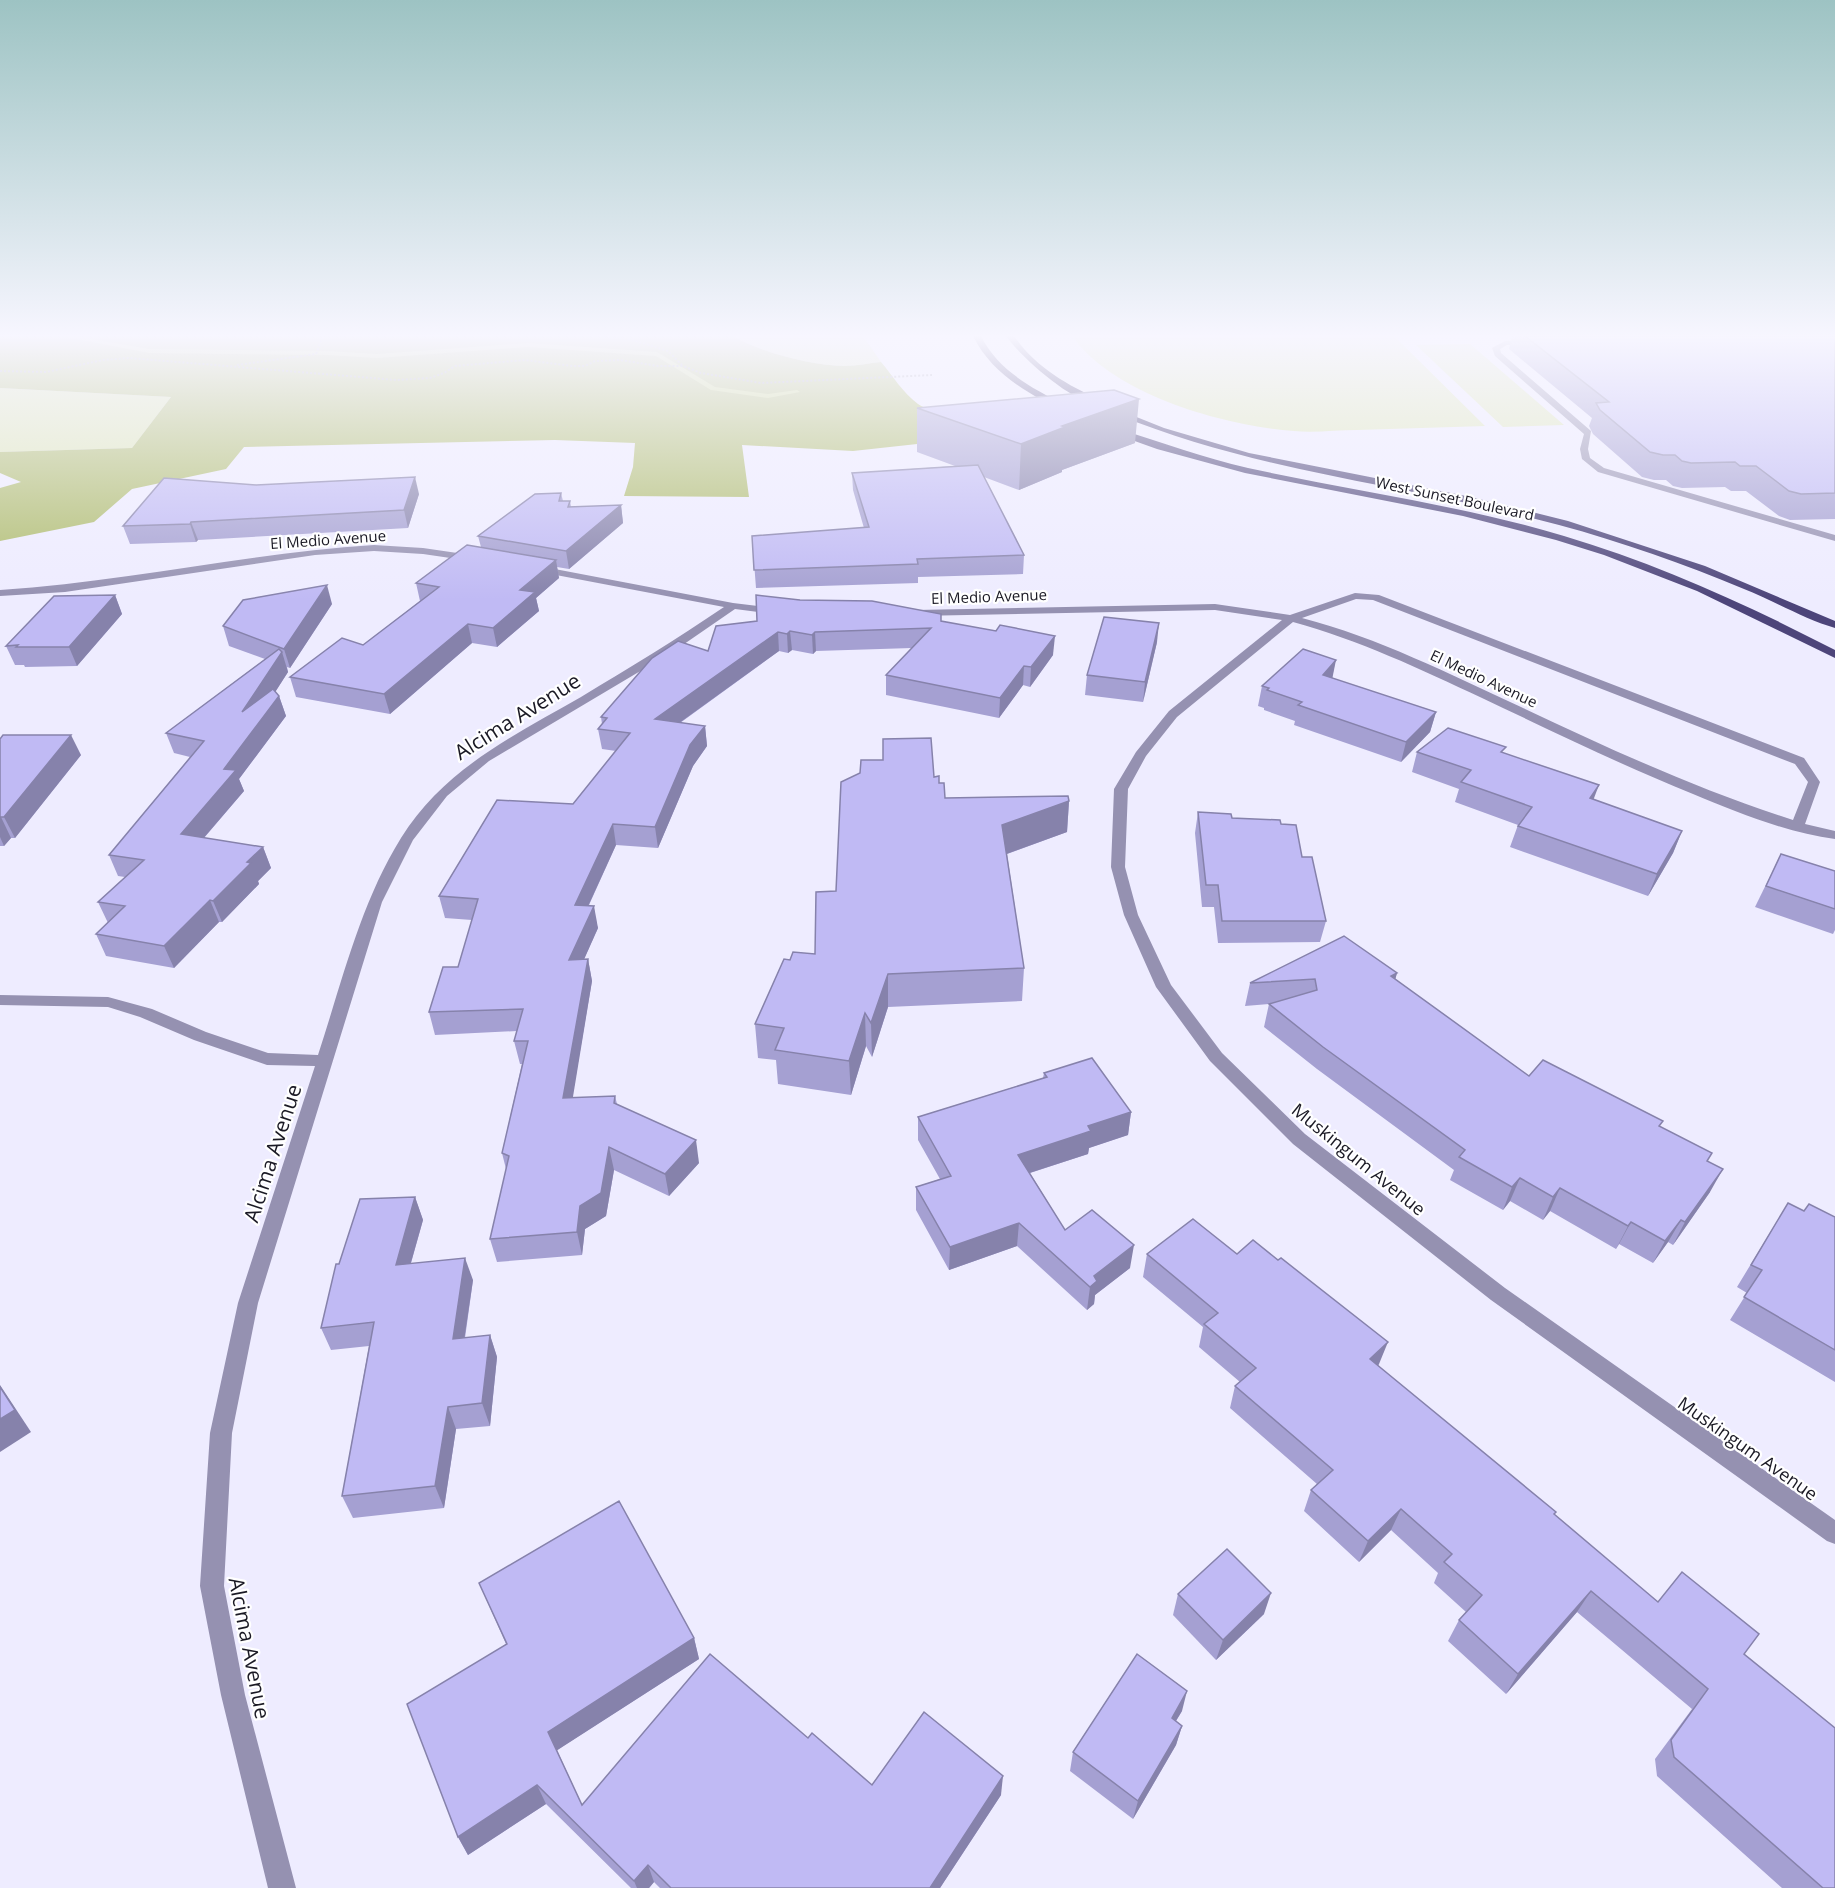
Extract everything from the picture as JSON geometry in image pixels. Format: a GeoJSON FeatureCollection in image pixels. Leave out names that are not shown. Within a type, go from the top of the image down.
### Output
{"type":"FeatureCollection","features":[{"type":"Feature","properties":{"kind":"main road","name":"West Sunset Boulevard"},"geometry":{"type":"LineString","coordinates":[[1148,424],[1209,444],[1273,461],[1556,519],[1677,558],[1777,598],[1835,626]]}},
{"type":"Feature","properties":{"kind":"main road","name":"West Sunset Boulevard"},"geometry":{"type":"LineString","coordinates":[[1105,426],[1177,451],[1254,472],[1465,513],[1569,540],[1633,561],[1701,588],[1778,624],[1835,655]]}},
{"type":"Feature","properties":{"kind":"street"},"geometry":{"type":"LineString","coordinates":[[1578,424],[1588,433],[1584,449],[1586,459],[1601,470],[1835,538]]}},
{"type":"Feature","properties":{"kind":"street","name":"El Medio Avenue"},"geometry":{"type":"LineString","coordinates":[[0,593],[64,589],[315,552],[374,548],[423,551],[479,559]]}},
{"type":"Feature","properties":{"kind":"street"},"geometry":{"type":"LineString","coordinates":[[525,567],[733,606],[790,612]]}},
{"type":"Feature","properties":{"kind":"street"},"geometry":{"type":"LineString","coordinates":[[1292,618],[1355,596],[1376,597],[1800,762],[1814,782],[1798,826]]}},
{"type":"Feature","properties":{"kind":"street","name":"Alcima Avenue"},"geometry":{"type":"LineString","coordinates":[[282,1888],[234,1695],[212,1586],[221,1433],[248,1303],[375,902],[407,838],[442,793],[485,758],[670,649],[733,606]]}},
{"type":"Feature","properties":{"kind":"street","name":"El Medio Avenue"},"geometry":{"type":"LineString","coordinates":[[900,614],[1077,608],[1215,607],[1292,618],[1343,632],[1409,659],[1642,769],[1729,804],[1835,835]]}},
{"type":"Feature","properties":{"kind":"street","name":"Muskingum Avenue"},"geometry":{"type":"LineString","coordinates":[[1292,618],[1173,714],[1140,755],[1121,789],[1118,867],[1131,915],[1164,987],[1216,1057],[1299,1139],[1498,1294],[1835,1533]]}},
{"type":"Feature","properties":{"kind":"street"},"geometry":{"type":"LineString","coordinates":[[0,1000],[108,1002],[146,1013],[200,1036],[267,1059],[326,1061]]}},
{"type":"Feature","properties":{"kind":"green space"},"geometry":{"type":"Polygon","coordinates":[[[0,424],[150,424],[132,448],[0,452],[0,424]]]}},
{"type":"Feature","properties":{"kind":"green space"},"geometry":{"type":"Polygon","coordinates":[[[150,424],[1039,424],[1072,427],[853,451],[742,445],[749,497],[624,496],[633,467],[635,443],[555,440],[244,447],[226,469],[132,489],[94,522],[0,541],[0,488],[21,482],[0,473],[0,452],[132,448],[150,424]]]}},
{"type":"Feature","properties":{"kind":"green space"},"geometry":{"type":"Polygon","coordinates":[[[1247,424],[1483,424],[1485,426],[1309,432],[1247,424]]]}},
{"type":"Feature","properties":{"kind":"green space"},"geometry":{"type":"Polygon","coordinates":[[[1500,424],[1564,425],[1503,427],[1500,424]]]}},
{"type":"Feature","properties":{"kind":"building"},"geometry":{"type":"Polygon","coordinates":[[[964,424],[1067,424],[1021,444],[964,424]]]}},
{"type":"Feature","properties":{"kind":"building"},"geometry":{"type":"Polygon","coordinates":[[[1617,424],[1835,424],[1835,493],[1801,494],[1789,491],[1756,466],[1740,466],[1735,462],[1691,463],[1682,461],[1675,455],[1650,452],[1617,424]]]}},
{"type":"Feature","properties":{"kind":"building"},"geometry":{"type":"Polygon","coordinates":[[[978,465],[1024,555],[917,559],[918,564],[754,570],[752,536],[869,527],[852,473],[978,465]]]}},
{"type":"Feature","properties":{"kind":"building"},"geometry":{"type":"Polygon","coordinates":[[[415,477],[404,510],[191,522],[190,524],[123,526],[164,478],[256,485],[415,477]]]}},
{"type":"Feature","properties":{"kind":"building"},"geometry":{"type":"Polygon","coordinates":[[[561,493],[559,501],[570,501],[568,507],[621,505],[566,551],[478,536],[535,494],[561,493]]]}},
{"type":"Feature","properties":{"kind":"building"},"geometry":{"type":"Polygon","coordinates":[[[467,545],[556,560],[520,590],[535,592],[493,628],[468,624],[384,694],[290,677],[342,638],[363,645],[439,587],[416,583],[467,545]]]}},
{"type":"Feature","properties":{"kind":"building"},"geometry":{"type":"Polygon","coordinates":[[[327,585],[284,649],[223,626],[243,600],[327,585]]]}},
{"type":"Feature","properties":{"kind":"building"},"geometry":{"type":"Polygon","coordinates":[[[115,595],[69,647],[6,646],[54,596],[115,595]]]}},
{"type":"Feature","properties":{"kind":"building"},"geometry":{"type":"Polygon","coordinates":[[[756,595],[800,600],[872,601],[941,614],[941,621],[996,631],[1000,625],[1055,636],[1031,667],[1024,666],[1000,698],[886,675],[931,628],[815,632],[812,635],[790,631],[787,634],[778,632],[655,719],[705,726],[690,745],[655,827],[613,824],[575,905],[594,906],[569,960],[588,959],[563,1098],[615,1096],[614,1103],[696,1140],[665,1174],[609,1147],[601,1193],[580,1206],[577,1232],[490,1239],[509,1156],[502,1153],[528,1041],[514,1041],[523,1009],[429,1012],[443,967],[458,967],[478,899],[439,896],[497,800],[573,804],[630,733],[598,729],[607,718],[601,717],[652,658],[678,641],[708,651],[716,626],[757,621],[756,595]]]}},
{"type":"Feature","properties":{"kind":"building"},"geometry":{"type":"Polygon","coordinates":[[[1104,617],[1159,623],[1145,682],[1087,675],[1104,617]]]}},
{"type":"Feature","properties":{"kind":"building"},"geometry":{"type":"Polygon","coordinates":[[[279,649],[282,652],[242,712],[273,689],[279,696],[224,769],[236,770],[181,834],[263,847],[247,862],[251,863],[213,901],[210,900],[164,946],[96,934],[125,906],[98,902],[144,860],[109,855],[204,741],[166,733],[279,649]]]}},
{"type":"Feature","properties":{"kind":"building"},"geometry":{"type":"Polygon","coordinates":[[[1303,649],[1336,660],[1323,675],[1436,712],[1406,742],[1298,705],[1302,702],[1267,690],[1269,688],[1262,686],[1303,649]]]}},
{"type":"Feature","properties":{"kind":"building"},"geometry":{"type":"Polygon","coordinates":[[[1448,728],[1506,747],[1501,752],[1599,785],[1590,798],[1682,831],[1657,874],[1518,826],[1532,807],[1461,782],[1471,770],[1417,752],[1448,728]]]}},
{"type":"Feature","properties":{"kind":"building"},"geometry":{"type":"Polygon","coordinates":[[[3,735],[71,735],[4,817],[0,817],[0,739],[3,735]]]}},
{"type":"Feature","properties":{"kind":"building"},"geometry":{"type":"Polygon","coordinates":[[[931,738],[934,777],[939,776],[939,783],[944,783],[945,798],[1068,796],[1069,801],[1002,825],[1024,968],[888,974],[871,1023],[865,1013],[849,1061],[775,1050],[784,1028],[755,1024],[784,959],[790,960],[793,952],[815,954],[816,892],[836,891],[841,782],[860,773],[861,760],[883,760],[883,739],[931,738]]]}},
{"type":"Feature","properties":{"kind":"building"},"geometry":{"type":"Polygon","coordinates":[[[1198,812],[1231,814],[1232,818],[1280,820],[1281,824],[1296,825],[1302,857],[1312,857],[1326,921],[1222,921],[1218,885],[1206,885],[1198,812]]]}},
{"type":"Feature","properties":{"kind":"building"},"geometry":{"type":"Polygon","coordinates":[[[1781,854],[1835,871],[1835,909],[1766,886],[1781,854]]]}},
{"type":"Feature","properties":{"kind":"building"},"geometry":{"type":"Polygon","coordinates":[[[1344,936],[1397,973],[1391,976],[1529,1076],[1543,1060],[1663,1121],[1659,1126],[1712,1153],[1707,1161],[1723,1169],[1685,1222],[1681,1220],[1665,1241],[1631,1222],[1628,1226],[1560,1188],[1553,1197],[1520,1178],[1512,1187],[1459,1157],[1465,1150],[1323,1047],[1269,1004],[1317,990],[1315,979],[1250,983],[1344,936]]]}},
{"type":"Feature","properties":{"kind":"building"},"geometry":{"type":"Polygon","coordinates":[[[1092,1058],[1131,1112],[1088,1126],[1091,1131],[1018,1155],[1065,1230],[1092,1210],[1134,1245],[1094,1276],[1097,1281],[1090,1287],[1019,1223],[950,1247],[916,1187],[951,1176],[918,1117],[1047,1077],[1044,1073],[1092,1058]]]}},
{"type":"Feature","properties":{"kind":"building"},"geometry":{"type":"Polygon","coordinates":[[[415,1197],[396,1265],[465,1258],[453,1339],[490,1335],[482,1403],[448,1407],[435,1486],[342,1496],[374,1322],[321,1328],[336,1264],[339,1264],[360,1199],[415,1197]]]}},
{"type":"Feature","properties":{"kind":"building"},"geometry":{"type":"Polygon","coordinates":[[[1788,1203],[1804,1211],[1809,1204],[1835,1217],[1835,1350],[1744,1297],[1762,1270],[1751,1265],[1788,1203]]]}},
{"type":"Feature","properties":{"kind":"building"},"geometry":{"type":"Polygon","coordinates":[[[1193,1219],[1237,1254],[1253,1240],[1278,1260],[1281,1258],[1388,1342],[1370,1359],[1556,1512],[1554,1514],[1658,1602],[1682,1572],[1759,1634],[1744,1654],[1835,1728],[1835,1888],[1823,1888],[1674,1757],[1671,1740],[1708,1689],[1591,1591],[1518,1674],[1459,1620],[1482,1595],[1444,1562],[1452,1554],[1401,1509],[1368,1541],[1311,1490],[1333,1470],[1235,1386],[1256,1368],[1204,1324],[1218,1313],[1147,1254],[1193,1219]]]}},
{"type":"Feature","properties":{"kind":"building"},"geometry":{"type":"Polygon","coordinates":[[[0,1387],[15,1410],[0,1419],[0,1387]]]}},
{"type":"Feature","properties":{"kind":"building"},"geometry":{"type":"Polygon","coordinates":[[[619,1501],[694,1638],[548,1732],[582,1805],[710,1654],[808,1738],[812,1733],[872,1785],[924,1712],[1003,1776],[930,1888],[671,1888],[648,1865],[634,1881],[537,1785],[458,1837],[407,1704],[507,1644],[479,1583],[619,1501]]]}},
{"type":"Feature","properties":{"kind":"building"},"geometry":{"type":"Polygon","coordinates":[[[1227,1549],[1271,1593],[1223,1640],[1178,1594],[1227,1549]]]}},
{"type":"Feature","properties":{"kind":"building"},"geometry":{"type":"Polygon","coordinates":[[[1137,1654],[1187,1691],[1172,1718],[1182,1726],[1138,1801],[1073,1752],[1137,1654]]]}}]}
